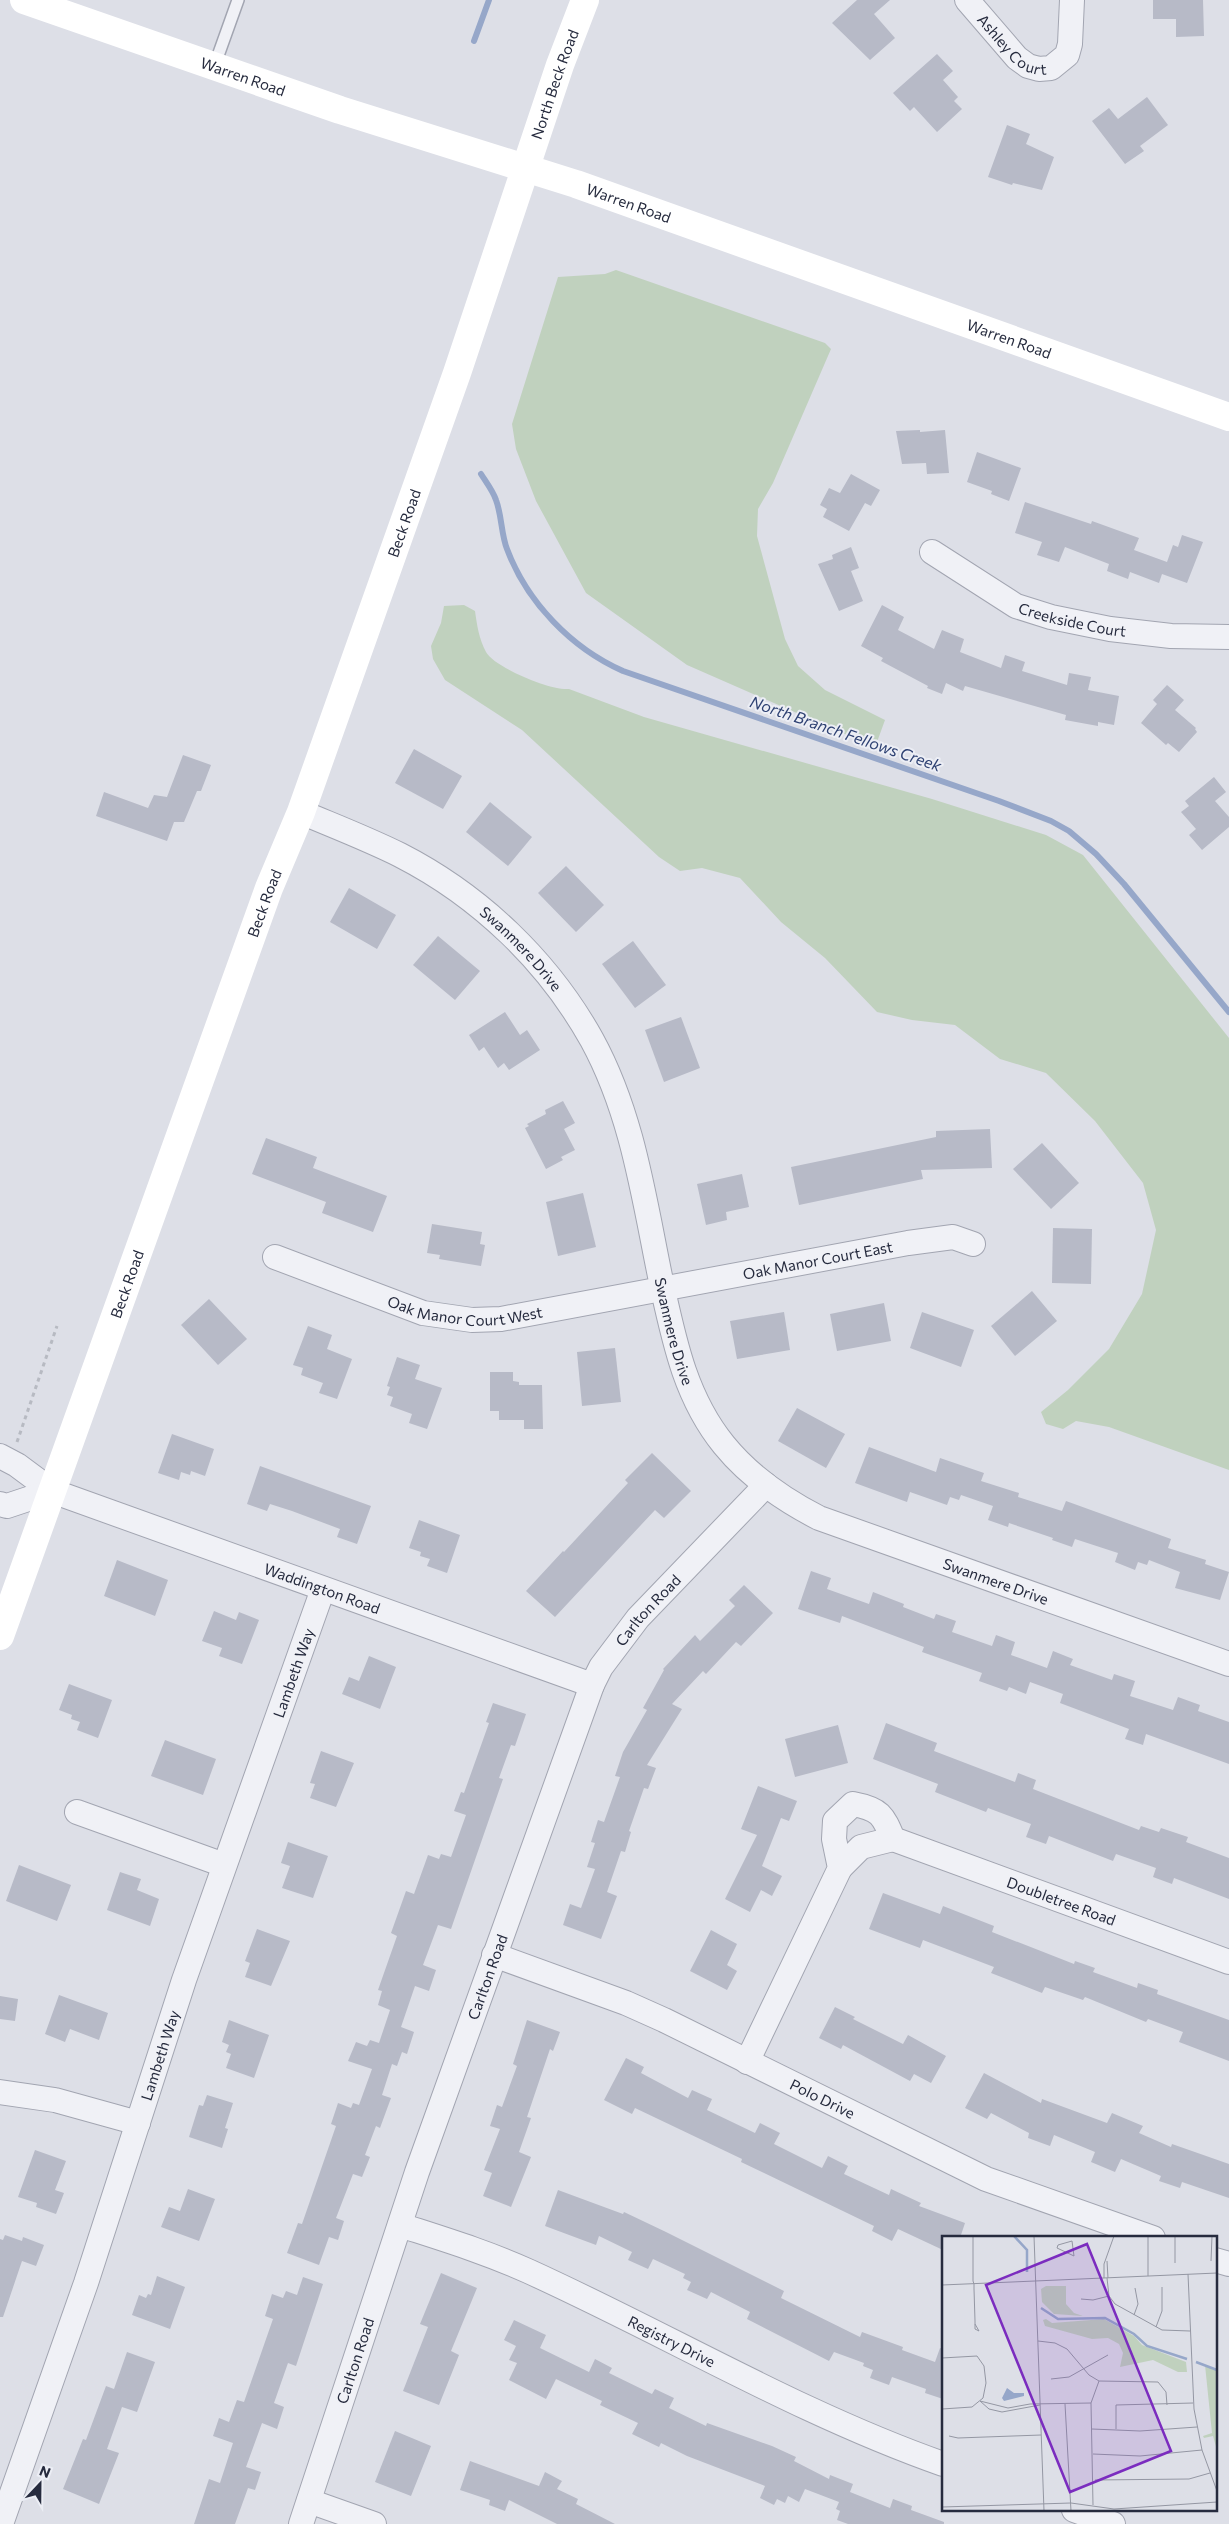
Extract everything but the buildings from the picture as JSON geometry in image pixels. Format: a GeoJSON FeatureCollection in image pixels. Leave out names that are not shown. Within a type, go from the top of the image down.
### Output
{"type":"FeatureCollection","features":[{"type":"Feature","properties":{"kind":"main road","name":"Warren Road"},"geometry":{"type":"LineString","coordinates":[[24,0],[214,68],[576,184],[1229,417]]}},
{"type":"Feature","properties":{"kind":"main road","name":"North Beck Road"},"geometry":{"type":"LineString","coordinates":[[526,169],[560,65],[585,0]]}},
{"type":"Feature","properties":{"kind":"main road","name":"Beck Road"},"geometry":{"type":"LineString","coordinates":[[0,1636],[265,898],[301,812],[450,391],[526,169]]}},
{"type":"Feature","properties":{"kind":"street","name":"Ashley Court"},"geometry":{"type":"LineString","coordinates":[[967,0],[1017,58],[1028,66],[1039,69],[1051,68],[1067,55],[1070,44],[1072,0]]}},
{"type":"Feature","properties":{"kind":"street","name":"Creekside Court"},"geometry":{"type":"LineString","coordinates":[[932,552],[1016,606],[1051,617],[1110,630],[1145,634],[1229,637]]}},
{"type":"Feature","properties":{"kind":"street","name":"Swanmere Drive"},"geometry":{"type":"LineString","coordinates":[[301,812],[394,852],[440,878],[476,904],[506,930],[554,982],[592,1041],[622,1109],[632,1139],[678,1357],[697,1403],[724,1445],[766,1485],[791,1504],[820,1518],[1229,1664]]}},
{"type":"Feature","properties":{"kind":"street","name":"Oak Manor Court East"},"geometry":{"type":"LineString","coordinates":[[663,1287],[908,1243],[953,1238],[973,1244]]}},
{"type":"Feature","properties":{"kind":"street","name":"Oak Manor Court West"},"geometry":{"type":"LineString","coordinates":[[275,1257],[423,1313],[472,1320],[501,1319],[663,1287]]}},
{"type":"Feature","properties":{"kind":"street","name":"Waddington Road"},"geometry":{"type":"LineString","coordinates":[[5,1459],[52,1491],[592,1685]]}},
{"type":"Feature","properties":{"kind":"street","name":"Carlton Road"},"geometry":{"type":"LineString","coordinates":[[301,2524],[400,2225],[494,1955],[592,1685],[601,1667],[638,1618],[766,1485]]}},
{"type":"Feature","properties":{"kind":"street"},"geometry":{"type":"LineString","coordinates":[[0,1504],[7,1506],[52,1491]]}},
{"type":"Feature","properties":{"kind":"street","name":"Lambeth Way"},"geometry":{"type":"LineString","coordinates":[[1,2524],[86,2283],[224,1865],[322,1588]]}},
{"type":"Feature","properties":{"kind":"street"},"geometry":{"type":"LineString","coordinates":[[747,2062],[840,1868],[861,1847],[893,1839],[884,1819],[873,1808],[853,1804],[835,1821],[834,1839],[840,1868]]}},
{"type":"Feature","properties":{"kind":"street"},"geometry":{"type":"LineString","coordinates":[[77,1812],[224,1865]]}},
{"type":"Feature","properties":{"kind":"street","name":"Doubletree Road"},"geometry":{"type":"LineString","coordinates":[[893,1839],[1229,1962]]}},
{"type":"Feature","properties":{"kind":"street","name":"Polo Drive"},"geometry":{"type":"LineString","coordinates":[[494,1955],[626,2003],[986,2179],[1147,2236]]}},
{"type":"Feature","properties":{"kind":"street"},"geometry":{"type":"LineString","coordinates":[[0,2092],[55,2100],[138,2123]]}},
{"type":"Feature","properties":{"kind":"street","name":"Registry Drive"},"geometry":{"type":"LineString","coordinates":[[400,2225],[475,2250],[528,2271],[824,2417],[884,2444],[942,2464]]}},
{"type":"Feature","properties":{"kind":"street"},"geometry":{"type":"LineString","coordinates":[[1216,2260],[1229,2264]]}},
{"type":"Feature","properties":{"kind":"street"},"geometry":{"type":"LineString","coordinates":[[309,2501],[374,2524]]}},
{"type":"Feature","properties":{"kind":"street"},"geometry":{"type":"LineString","coordinates":[[1080,2512],[1113,2524]]}},
{"type":"Feature","properties":{"kind":"lane"},"geometry":{"type":"LineString","coordinates":[[214,68],[238,0]]}},
{"type":"Feature","properties":{"kind":"path"},"geometry":{"type":"LineString","coordinates":[[5,1459],[57,1326]]}},
{"type":"Feature","properties":{"kind":"green space"},"geometry":{"type":"Polygon","coordinates":[[[616,270],[825,343],[831,349],[773,483],[758,509],[757,536],[785,639],[798,666],[825,690],[885,720],[877,742],[863,742],[687,665],[586,593],[536,501],[516,449],[512,424],[558,277],[605,274],[616,270]]]}},
{"type":"Feature","properties":{"kind":"green space"},"geometry":{"type":"Polygon","coordinates":[[[464,605],[475,611],[480,637],[486,652],[491,658],[524,677],[561,689],[569,689],[644,717],[932,799],[1046,835],[1083,855],[1229,1038],[1229,1470],[1109,1427],[1076,1421],[1063,1429],[1046,1424],[1041,1412],[1068,1390],[1109,1349],[1142,1294],[1156,1230],[1143,1183],[1095,1121],[1046,1073],[1000,1059],[955,1025],[912,1020],[877,1012],[825,958],[781,922],[740,878],[702,868],[680,871],[659,857],[522,730],[445,680],[433,659],[431,646],[441,623],[444,606],[464,605]]]}},
{"type":"Feature","properties":{"kind":"waterway","name":"North Branch Fellows Creek"},"geometry":{"type":"LineString","coordinates":[[474,41],[489,0]]}},
{"type":"Feature","properties":{"kind":"waterway","name":"North Branch Fellows Creek"},"geometry":{"type":"LineString","coordinates":[[481,474],[495,497],[507,549],[526,587],[553,621],[586,650],[623,671],[999,801],[1051,821],[1069,831],[1096,854],[1124,884],[1229,1012]]}}]}
